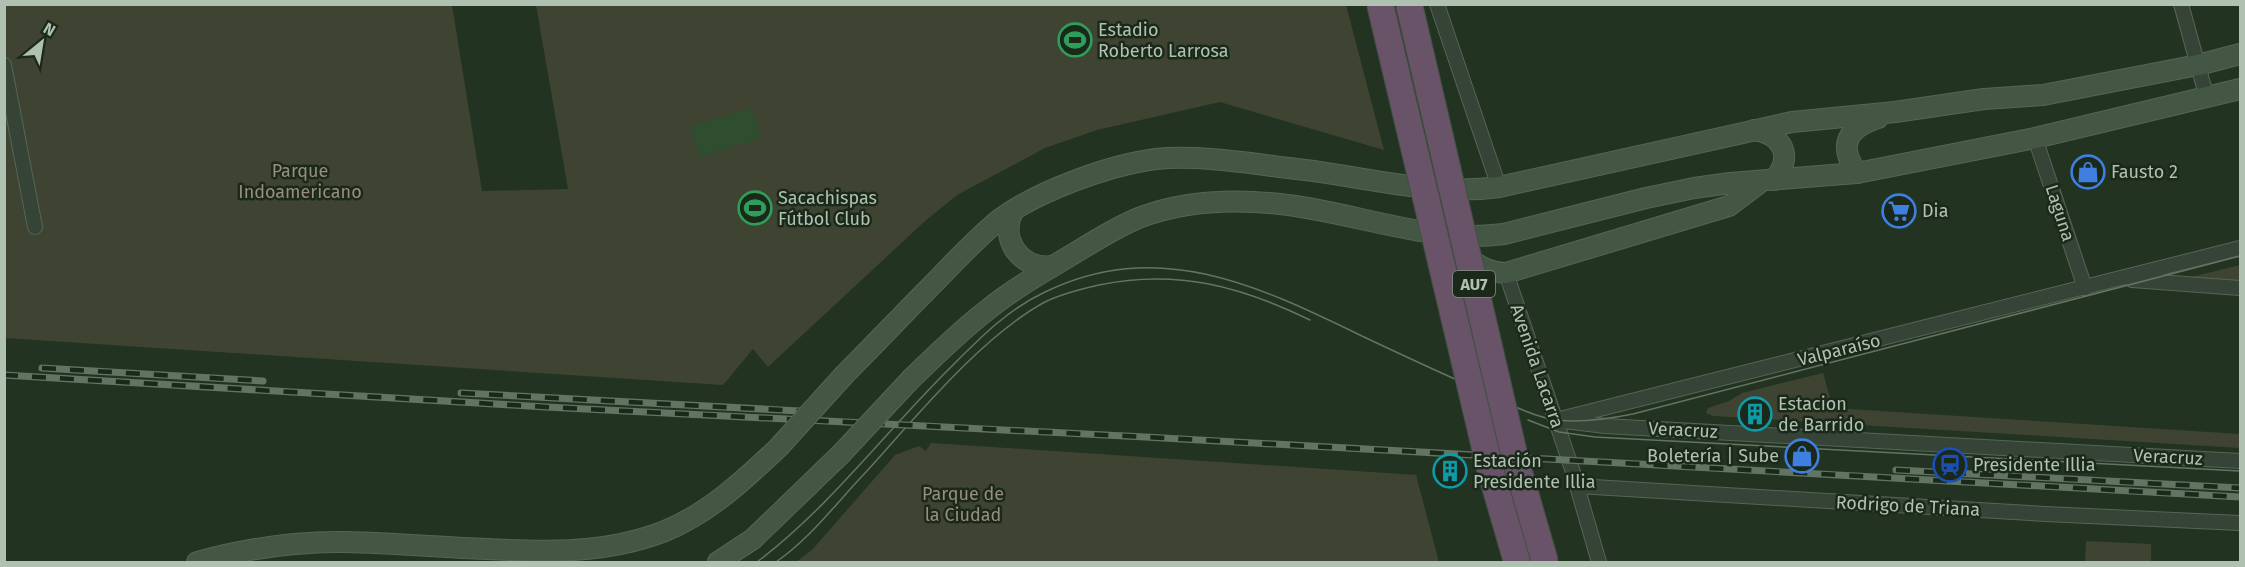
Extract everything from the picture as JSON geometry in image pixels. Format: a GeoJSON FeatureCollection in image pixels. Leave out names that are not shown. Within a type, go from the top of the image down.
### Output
{"type":"FeatureCollection","features":[{"type":"Feature","properties":{"kind":"highway","name":"AU7"},"geometry":{"type":"LineString","coordinates":[[1380,4],[1490,469],[1516,562]]}},
{"type":"Feature","properties":{"kind":"highway","name":"AU7"},"geometry":{"type":"LineString","coordinates":[[1409,4],[1515,458],[1545,562]]}},
{"type":"Feature","properties":{"kind":"main road"},"geometry":{"type":"LineString","coordinates":[[197,562],[261,548],[301,543],[344,542],[562,551],[603,548],[666,530],[699,513],[736,485],[778,448],[846,373],[975,241],[1013,211],[1058,188],[1092,175],[1156,159],[1180,158],[1324,172],[1430,189],[1472,190],[1499,187],[1677,149],[1753,129],[1824,117],[1895,112],[1984,99],[2043,95],[2198,65],[2241,54]]}},
{"type":"Feature","properties":{"kind":"main road"},"geometry":{"type":"LineString","coordinates":[[718,562],[753,539],[841,454],[912,378],[986,310],[1108,232],[1142,217],[1183,206],[1229,202],[1281,204],[1466,237],[1504,234],[1694,188],[1857,173],[2035,138],[2241,89]]}},
{"type":"Feature","properties":{"kind":"main road"},"geometry":{"type":"LineString","coordinates":[[1857,173],[1849,161],[1847,147],[1852,132],[1860,124],[1895,112]]}},
{"type":"Feature","properties":{"kind":"main road"},"geometry":{"type":"LineString","coordinates":[[1444,234],[1464,256],[1484,269],[1494,273],[1506,273],[1729,206],[1781,172],[1784,163],[1784,152],[1778,140],[1767,132],[1753,129]]}},
{"type":"Feature","properties":{"kind":"main road"},"geometry":{"type":"LineString","coordinates":[[1013,211],[1008,233],[1017,254],[1031,264],[1042,267],[1053,266]]}},
{"type":"Feature","properties":{"kind":"street"},"geometry":{"type":"LineString","coordinates":[[1437,4],[1499,187]]}},
{"type":"Feature","properties":{"kind":"street"},"geometry":{"type":"LineString","coordinates":[[2181,4],[2207,98]]}},
{"type":"Feature","properties":{"kind":"street"},"geometry":{"type":"LineString","coordinates":[[4,65],[35,227]]}},
{"type":"Feature","properties":{"kind":"street","name":"Laguna"},"geometry":{"type":"LineString","coordinates":[[2035,138],[2085,288]]}},
{"type":"Feature","properties":{"kind":"street","name":"Valparaíso"},"geometry":{"type":"LineString","coordinates":[[1556,420],[2241,248]]}},
{"type":"Feature","properties":{"kind":"street","name":"Avenida Lacarra"},"geometry":{"type":"LineString","coordinates":[[1506,273],[1556,420],[1599,562]]}},
{"type":"Feature","properties":{"kind":"street","name":"Valparaíso"},"geometry":{"type":"LineString","coordinates":[[2122,278],[2241,288]]}},
{"type":"Feature","properties":{"kind":"street","name":"Veracruz"},"geometry":{"type":"LineString","coordinates":[[1556,420],[1605,426],[2241,461]]}},
{"type":"Feature","properties":{"kind":"street","name":"Rodrigo de Triana"},"geometry":{"type":"LineString","coordinates":[[1577,486],[2033,514],[2241,524]]}},
{"type":"Feature","properties":{"kind":"green space","name":"Parque Indoamericano"},"geometry":{"type":"Polygon","coordinates":[[[4,5],[452,5],[482,191],[568,189],[536,5],[1346,5],[1384,150],[1220,102],[1097,130],[1045,148],[957,195],[924,222],[768,367],[753,349],[723,385],[5,338],[4,5]]]}},
{"type":"Feature","properties":{"kind":"green space"},"geometry":{"type":"Polygon","coordinates":[[[2240,265],[2240,281],[2187,278],[2240,265]]]}},
{"type":"Feature","properties":{"kind":"green space"},"geometry":{"type":"Polygon","coordinates":[[[1823,373],[1833,408],[2240,434],[2240,448],[1713,416],[1706,413],[1708,408],[1729,401],[1742,393],[1823,373]]]}},
{"type":"Feature","properties":{"kind":"green space","name":"Parque de la Ciudad"},"geometry":{"type":"Polygon","coordinates":[[[931,443],[1416,475],[1439,562],[796,562],[812,550],[895,455],[919,446],[926,451],[931,443]]]}},
{"type":"Feature","properties":{"kind":"green space"},"geometry":{"type":"Polygon","coordinates":[[[2086,541],[2151,544],[2151,562],[2085,562],[2086,541]]]}},
{"type":"Feature","properties":{"kind":"shaded area"},"geometry":{"type":"Polygon","coordinates":[[[752,108],[761,138],[700,157],[690,127],[752,108]]]}},
{"type":"Feature","properties":{"kind":"tram line"},"geometry":{"type":"LineString","coordinates":[[757,562],[809,517],[927,391],[994,326],[1030,300],[1086,276],[1127,269],[1167,268],[1207,275],[1247,286],[1325,318],[1523,410],[1546,418],[1576,421],[1633,414],[2240,256]]}},
{"type":"Feature","properties":{"kind":"tram line"},"geometry":{"type":"LineString","coordinates":[[776,562],[812,531],[949,380],[1019,318],[1043,303],[1063,294],[1099,285],[1155,279],[1182,280],[1233,290],[1310,320]]}},
{"type":"Feature","properties":{"kind":"tram line"},"geometry":{"type":"LineString","coordinates":[[1528,420],[1559,432],[1595,437],[2240,471]]}},
{"type":"Feature","properties":{"kind":"railway"},"geometry":{"type":"LineString","coordinates":[[42,368],[263,381]]}},
{"type":"Feature","properties":{"kind":"railway"},"geometry":{"type":"LineString","coordinates":[[4,375],[546,407],[1145,437],[2240,497]]}},
{"type":"Feature","properties":{"kind":"railway"},"geometry":{"type":"LineString","coordinates":[[461,393],[818,412]]}},
{"type":"Feature","properties":{"kind":"railway"},"geometry":{"type":"LineString","coordinates":[[1896,470],[2240,488]]}},
{"type":"Feature","properties":{"kind":"place","name":"Estadio Roberto Larrosa"},"geometry":{"type":"Point","coordinates":[1075,40]}},
{"type":"Feature","properties":{"kind":"place","name":"Fausto 2"},"geometry":{"type":"Point","coordinates":[2088,172]}},
{"type":"Feature","properties":{"kind":"place","name":"Sacachispas Fútbol Club"},"geometry":{"type":"Point","coordinates":[755,208]}},
{"type":"Feature","properties":{"kind":"place","name":"Dia"},"geometry":{"type":"Point","coordinates":[1899,211]}},
{"type":"Feature","properties":{"kind":"place","name":"Estacion de Barrido"},"geometry":{"type":"Point","coordinates":[1755,414]}},
{"type":"Feature","properties":{"kind":"place","name":"Boletería | Sube"},"geometry":{"type":"Point","coordinates":[1802,456]}},
{"type":"Feature","properties":{"kind":"place","name":"Presidente Illia"},"geometry":{"type":"Point","coordinates":[1950,465]}},
{"type":"Feature","properties":{"kind":"place","name":"Estación Presidente Illia"},"geometry":{"type":"Point","coordinates":[1450,471]}}]}
